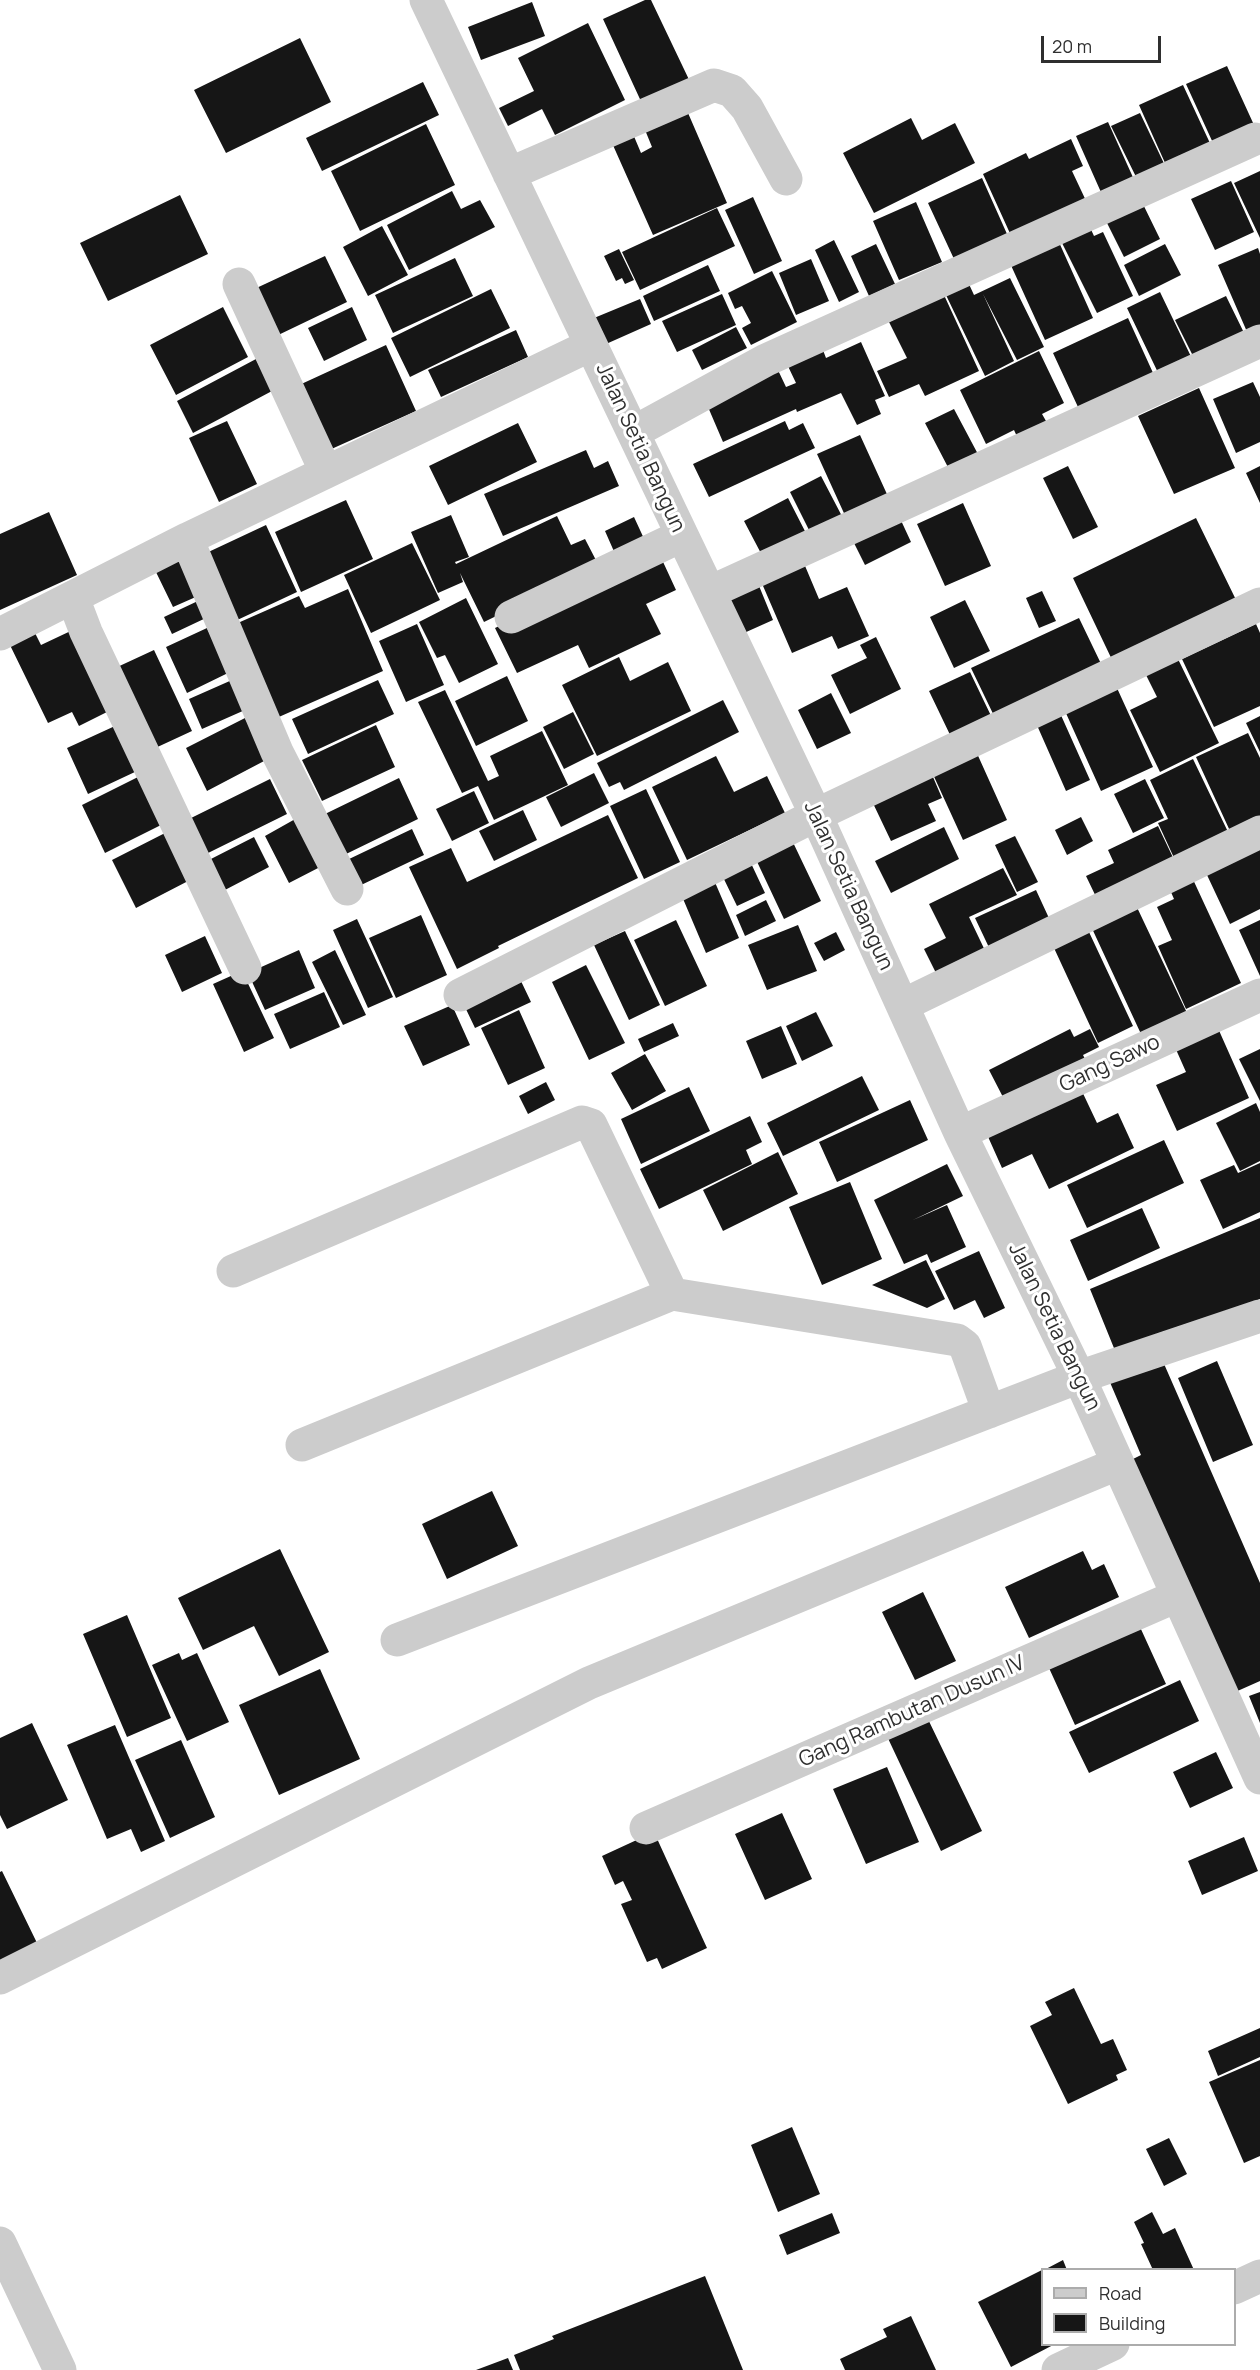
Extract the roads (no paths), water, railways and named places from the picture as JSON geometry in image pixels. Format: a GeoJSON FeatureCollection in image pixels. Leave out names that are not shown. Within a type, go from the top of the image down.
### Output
{"type":"FeatureCollection","features":[{"type":"Feature","properties":{"kind":"street","name":"Jalan Setia Bangun"},"geometry":{"type":"LineString","coordinates":[[426,0],[816,815],[960,1133],[1079,1377],[1260,1778]]}},
{"type":"Feature","properties":{"kind":"street"},"geometry":{"type":"LineString","coordinates":[[509,174],[714,85],[732,91],[747,108],[786,179]]}},
{"type":"Feature","properties":{"kind":"street"},"geometry":{"type":"LineString","coordinates":[[634,432],[766,360],[1255,139]]}},
{"type":"Feature","properties":{"kind":"street"},"geometry":{"type":"LineString","coordinates":[[239,284],[326,472]]}},
{"type":"Feature","properties":{"kind":"street"},"geometry":{"type":"LineString","coordinates":[[710,592],[1260,341]]}},
{"type":"Feature","properties":{"kind":"street"},"geometry":{"type":"LineString","coordinates":[[0,634],[187,538],[591,345]]}},
{"type":"Feature","properties":{"kind":"street"},"geometry":{"type":"LineString","coordinates":[[511,617],[681,536]]}},
{"type":"Feature","properties":{"kind":"street"},"geometry":{"type":"LineString","coordinates":[[187,538],[256,697],[277,752],[347,889]]}},
{"type":"Feature","properties":{"kind":"street"},"geometry":{"type":"LineString","coordinates":[[73,598],[86,632],[245,968]]}},
{"type":"Feature","properties":{"kind":"street"},"geometry":{"type":"LineString","coordinates":[[460,995],[816,815],[1260,604]]}},
{"type":"Feature","properties":{"kind":"street"},"geometry":{"type":"LineString","coordinates":[[903,1005],[1260,832]]}},
{"type":"Feature","properties":{"kind":"street","name":"Gang Sawo"},"geometry":{"type":"LineString","coordinates":[[960,1133],[1260,995]]}},
{"type":"Feature","properties":{"kind":"street"},"geometry":{"type":"LineString","coordinates":[[233,1272],[586,1122],[591,1125],[672,1294]]}},
{"type":"Feature","properties":{"kind":"street"},"geometry":{"type":"LineString","coordinates":[[302,1445],[672,1294],[957,1340],[965,1346],[988,1412]]}},
{"type":"Feature","properties":{"kind":"street"},"geometry":{"type":"LineString","coordinates":[[397,1640],[1079,1377],[1260,1316]]}},
{"type":"Feature","properties":{"kind":"street"},"geometry":{"type":"LineString","coordinates":[[0,1978],[589,1683],[1117,1464]]}},
{"type":"Feature","properties":{"kind":"street","name":"Gang Rambutan Dusun IV"},"geometry":{"type":"LineString","coordinates":[[646,1828],[1177,1596]]}},
{"type":"Feature","properties":{"kind":"street"},"geometry":{"type":"LineString","coordinates":[[0,2243],[60,2370]]}},
{"type":"Feature","properties":{"kind":"street"},"geometry":{"type":"LineString","coordinates":[[1236,2287],[1260,2276]]}},
{"type":"Feature","properties":{"kind":"street"},"geometry":{"type":"LineString","coordinates":[[1058,2370],[1109,2346]]}}]}
